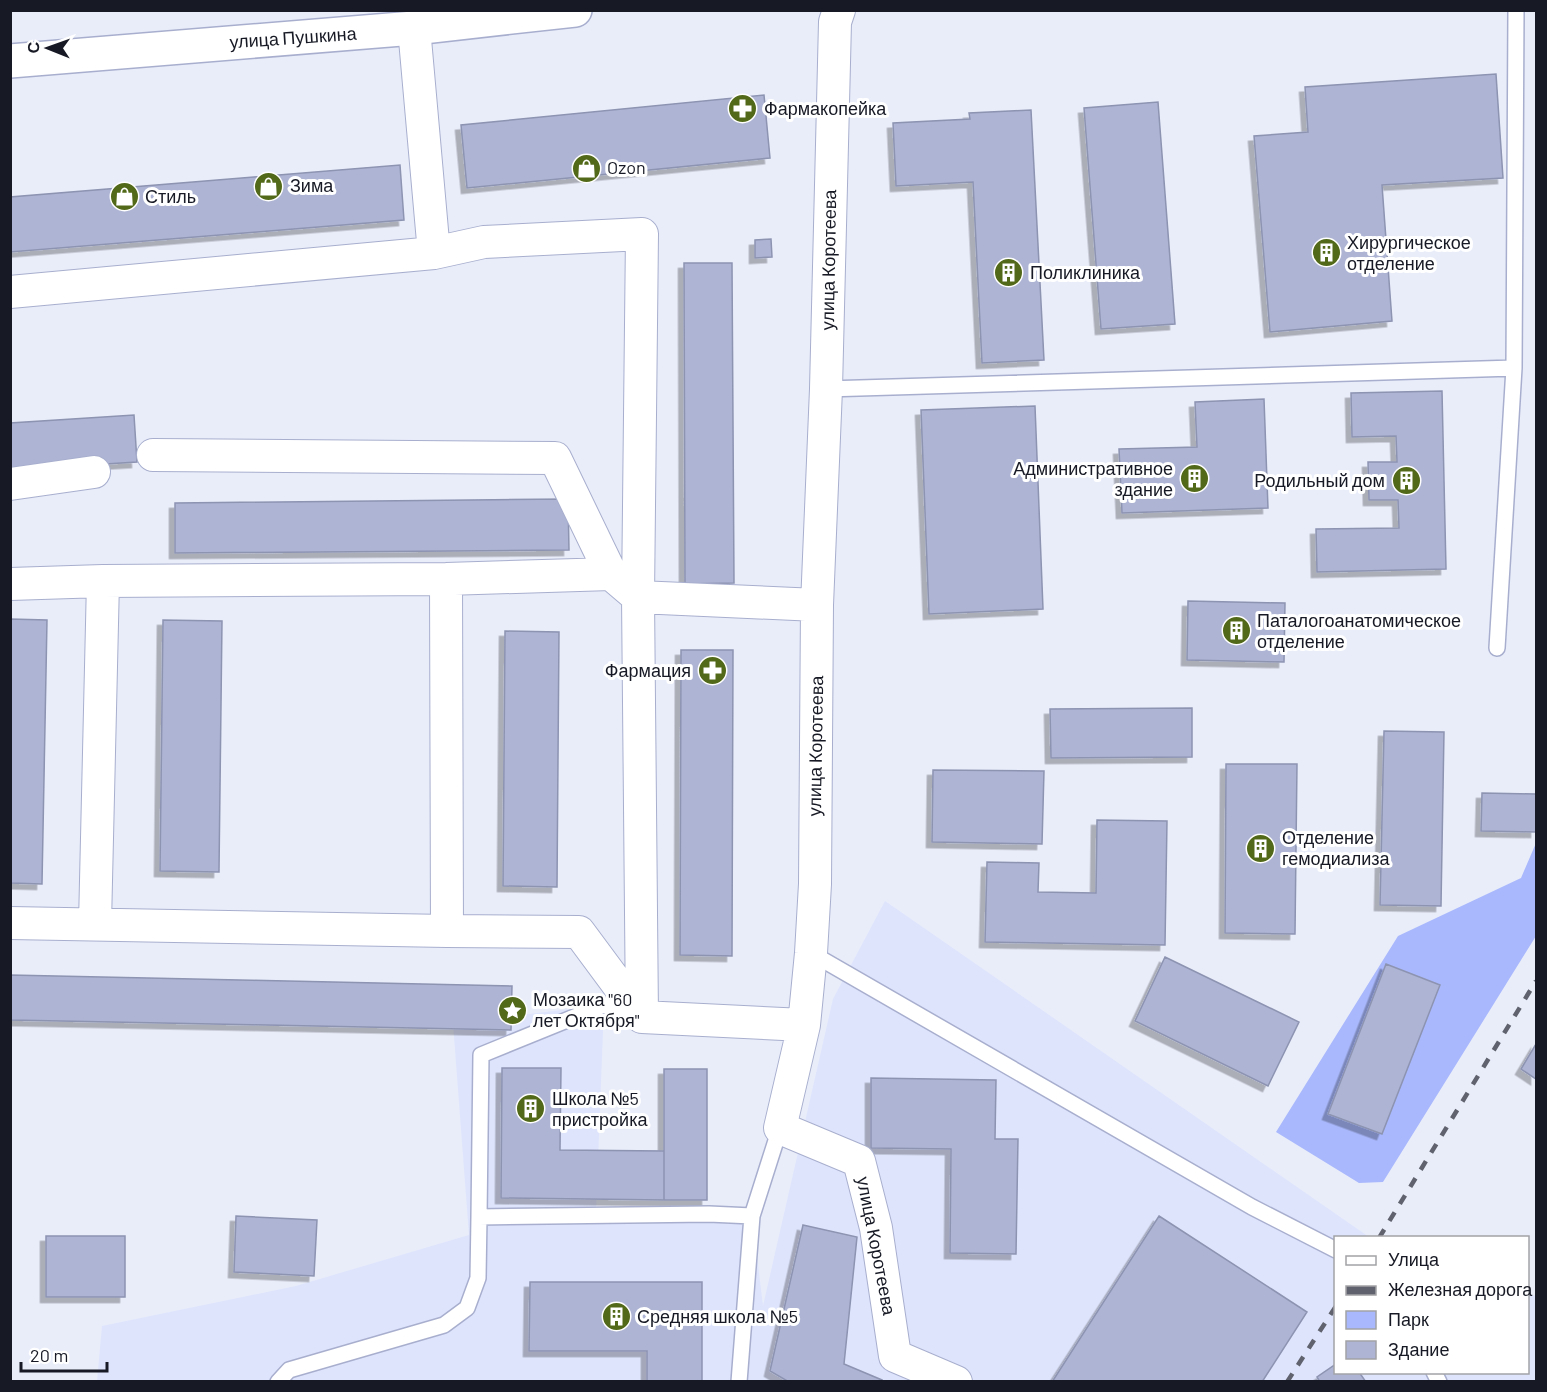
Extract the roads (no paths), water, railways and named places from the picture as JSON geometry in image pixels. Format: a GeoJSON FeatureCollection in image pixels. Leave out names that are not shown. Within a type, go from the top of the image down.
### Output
{"type":"FeatureCollection","features":[{"type":"Feature","properties":{"kind":"street","name":"улица Пушкина"},"geometry":{"type":"LineString","coordinates":[[10,61],[414,28],[575,10]]}},
{"type":"Feature","properties":{"kind":"street","name":"улица Коротеева"},"geometry":{"type":"LineString","coordinates":[[838,10],[835,22],[818,605],[815,884],[804,1025],[780,1128],[860,1161],[876,1228],[895,1356],[956,1382]]}},
{"type":"Feature","properties":{"kind":"street"},"geometry":{"type":"LineString","coordinates":[[414,28],[434,253]]}},
{"type":"Feature","properties":{"kind":"street"},"geometry":{"type":"LineString","coordinates":[[10,292],[434,253],[484,242],[642,234],[638,597],[642,1017]]}},
{"type":"Feature","properties":{"kind":"street"},"geometry":{"type":"LineString","coordinates":[[153,455],[555,458],[611,574],[638,597],[818,605]]}},
{"type":"Feature","properties":{"kind":"street"},"geometry":{"type":"LineString","coordinates":[[10,484],[94,472]]}},
{"type":"Feature","properties":{"kind":"street"},"geometry":{"type":"LineString","coordinates":[[10,584],[103,581],[446,579],[611,574]]}},
{"type":"Feature","properties":{"kind":"street"},"geometry":{"type":"LineString","coordinates":[[446,579],[447,931]]}},
{"type":"Feature","properties":{"kind":"street"},"geometry":{"type":"LineString","coordinates":[[95,924],[103,581]]}},
{"type":"Feature","properties":{"kind":"street"},"geometry":{"type":"LineString","coordinates":[[10,923],[579,932],[642,1017]]}},
{"type":"Feature","properties":{"kind":"street"},"geometry":{"type":"LineString","coordinates":[[642,1017],[804,1025]]}},
{"type":"Feature","properties":{"kind":"lane"},"geometry":{"type":"LineString","coordinates":[[1497,648],[1514,368],[1516,10]]}},
{"type":"Feature","properties":{"kind":"lane"},"geometry":{"type":"LineString","coordinates":[[826,389],[1514,368]]}},
{"type":"Feature","properties":{"kind":"lane"},"geometry":{"type":"LineString","coordinates":[[811,953],[1252,1207],[1334,1249]]}},
{"type":"Feature","properties":{"kind":"lane"},"geometry":{"type":"LineString","coordinates":[[278,1382],[289,1370],[444,1325],[467,1308],[478,1278],[481,1055],[604,1005],[642,1017]]}},
{"type":"Feature","properties":{"kind":"lane"},"geometry":{"type":"LineString","coordinates":[[739,1382],[752,1216],[780,1128]]}},
{"type":"Feature","properties":{"kind":"lane"},"geometry":{"type":"LineString","coordinates":[[480,1217],[709,1214],[752,1216]]}},
{"type":"Feature","properties":{"kind":"railway"},"geometry":{"type":"LineString","coordinates":[[1380,1236],[1536,981]]}},
{"type":"Feature","properties":{"kind":"railway"},"geometry":{"type":"LineString","coordinates":[[1287,1382],[1334,1309]]}},
{"type":"Feature","properties":{"kind":"place","name":"Фармакопейка"},"geometry":{"type":"Point","coordinates":[743,109]}},
{"type":"Feature","properties":{"kind":"place","name":"Ozon"},"geometry":{"type":"Point","coordinates":[586,168]}},
{"type":"Feature","properties":{"kind":"place","name":"Зима"},"geometry":{"type":"Point","coordinates":[269,186]}},
{"type":"Feature","properties":{"kind":"place","name":"Стиль"},"geometry":{"type":"Point","coordinates":[124,197]}},
{"type":"Feature","properties":{"kind":"place","name":"Хирургическое отделение"},"geometry":{"type":"Point","coordinates":[1326,253]}},
{"type":"Feature","properties":{"kind":"place","name":"Поликлиника"},"geometry":{"type":"Point","coordinates":[1009,273]}},
{"type":"Feature","properties":{"kind":"place","name":"Административное здание"},"geometry":{"type":"Point","coordinates":[1194,479]}},
{"type":"Feature","properties":{"kind":"place","name":"Родильный дом"},"geometry":{"type":"Point","coordinates":[1406,481]}},
{"type":"Feature","properties":{"kind":"place","name":"Паталогоанатомическое отделение"},"geometry":{"type":"Point","coordinates":[1236,631]}},
{"type":"Feature","properties":{"kind":"place","name":"Фармация"},"geometry":{"type":"Point","coordinates":[712,671]}},
{"type":"Feature","properties":{"kind":"place","name":"Отделение гемодиализа"},"geometry":{"type":"Point","coordinates":[1261,848]}},
{"type":"Feature","properties":{"kind":"place","name":"Мозаика \"60 лет Октября\""},"geometry":{"type":"Point","coordinates":[512,1010]}},
{"type":"Feature","properties":{"kind":"place","name":"Школа №5 пристройка"},"geometry":{"type":"Point","coordinates":[531,1109]}},
{"type":"Feature","properties":{"kind":"place","name":"Средняя школа №5"},"geometry":{"type":"Point","coordinates":[616,1317]}}]}
